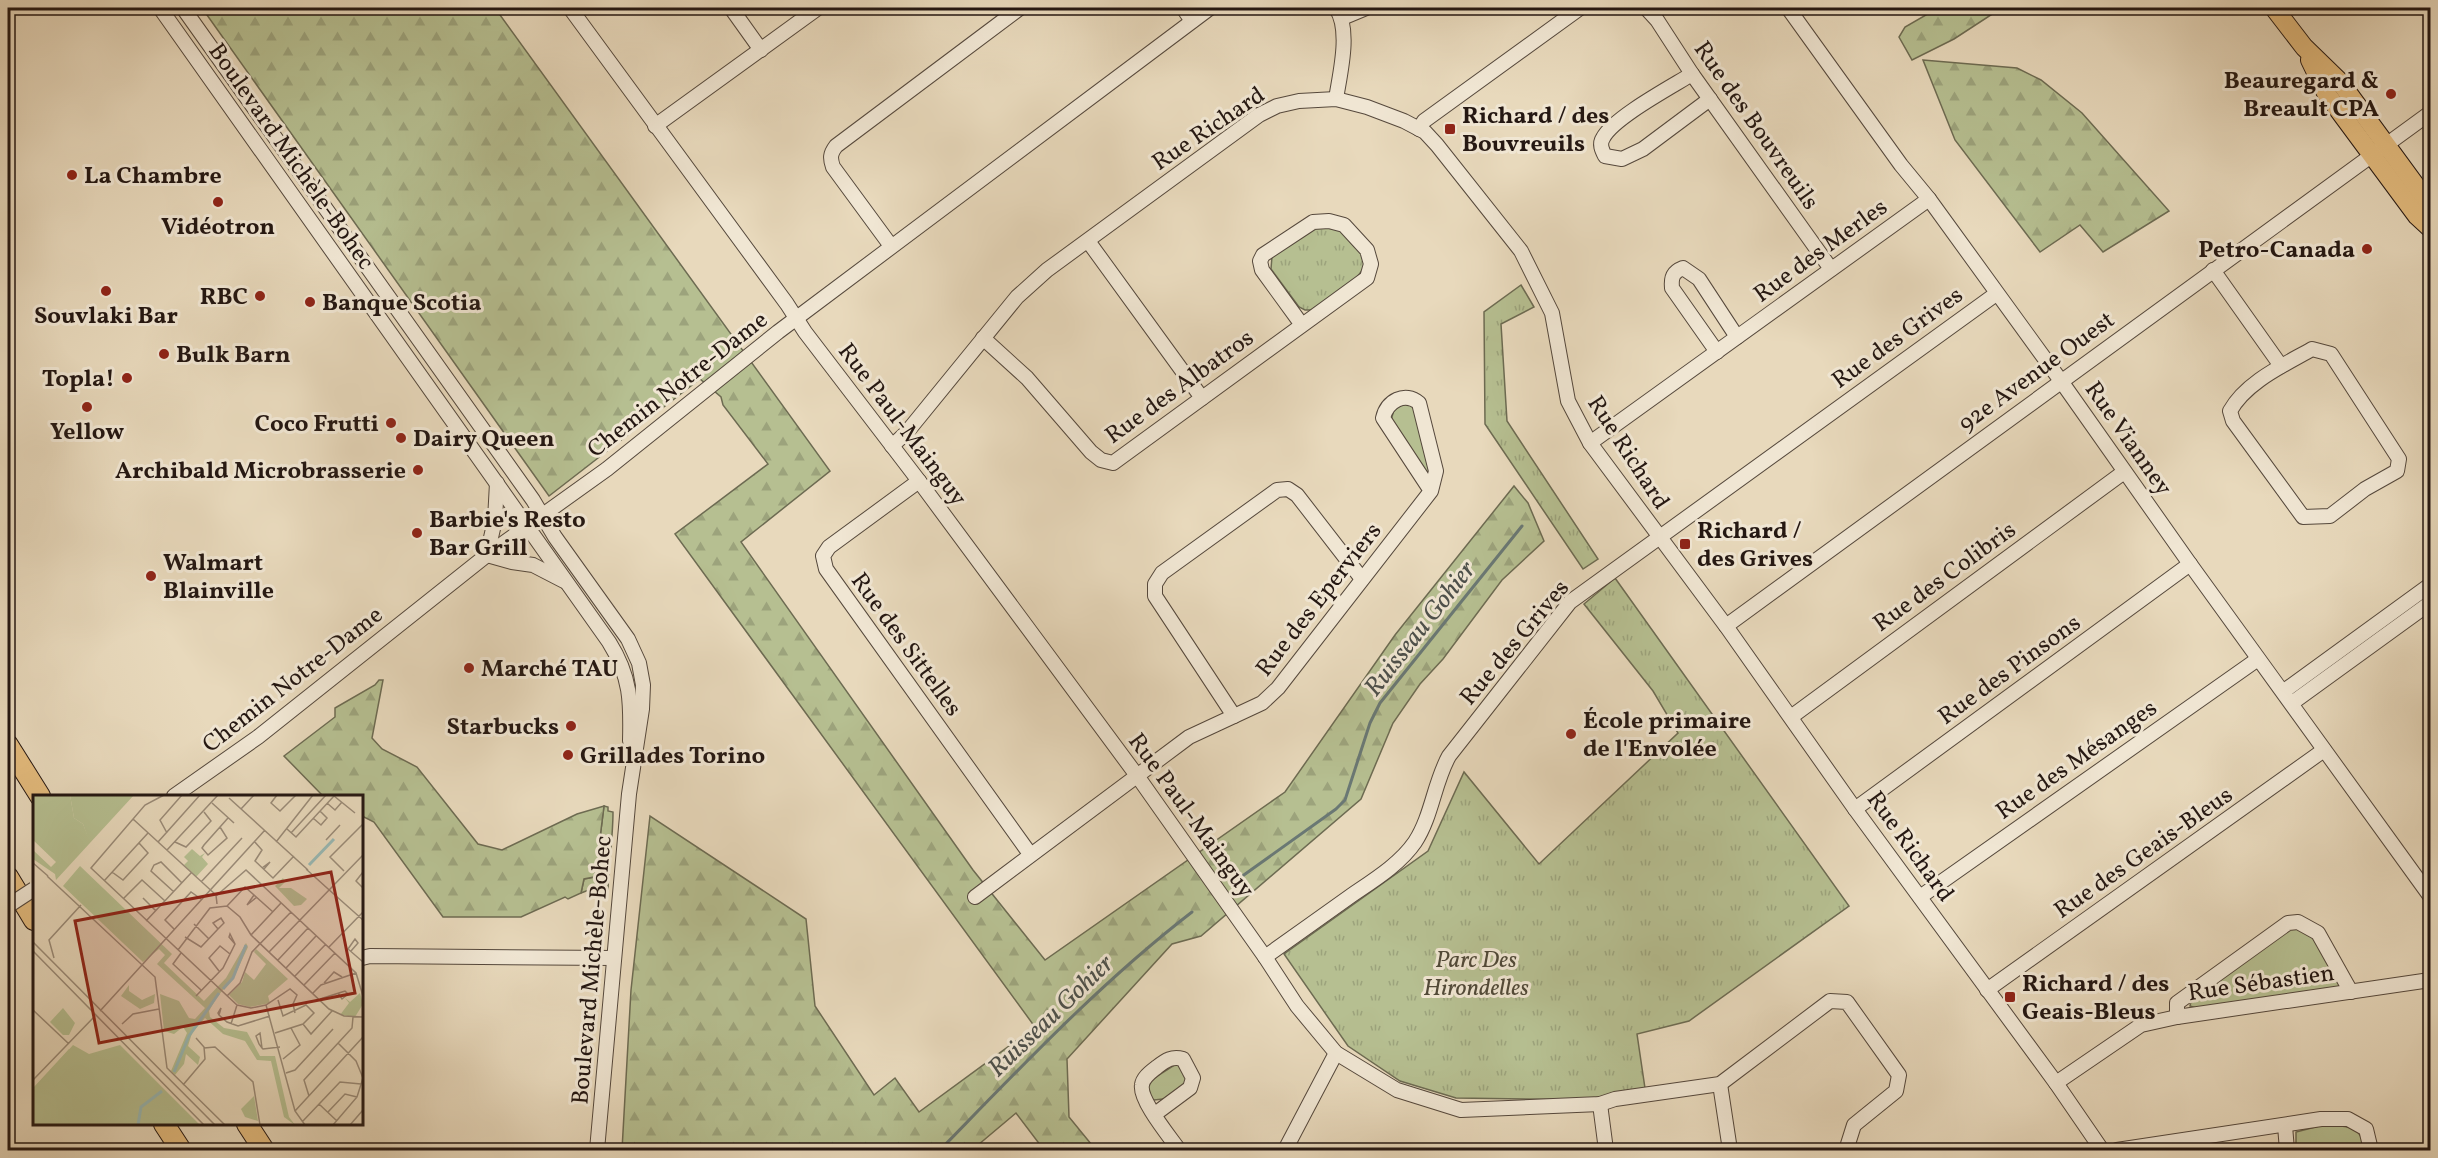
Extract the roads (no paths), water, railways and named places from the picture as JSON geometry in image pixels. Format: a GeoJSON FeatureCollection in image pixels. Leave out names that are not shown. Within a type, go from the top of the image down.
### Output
{"type":"FeatureCollection","features":[{"type":"Feature","properties":{"kind":"highway"},"geometry":{"type":"LineString","coordinates":[[8,745],[39,795]]}},
{"type":"Feature","properties":{"kind":"highway"},"geometry":{"type":"LineString","coordinates":[[8,877],[33,918]]}},
{"type":"Feature","properties":{"kind":"highway"},"geometry":{"type":"LineString","coordinates":[[165,1125],[181,1150]]}},
{"type":"Feature","properties":{"kind":"highway"},"geometry":{"type":"LineString","coordinates":[[248,1125],[264,1150]]}},
{"type":"Feature","properties":{"kind":"main road"},"geometry":{"type":"LineString","coordinates":[[2274,8],[2304,47],[2326,93],[2430,205]]}},
{"type":"Feature","properties":{"kind":"main road"},"geometry":{"type":"LineString","coordinates":[[2380,150],[2417,216],[2430,228]]}},
{"type":"Feature","properties":{"kind":"street","name":"Boulevard Michèle-Bohec"},"geometry":{"type":"LineString","coordinates":[[160,8],[614,649],[627,680],[631,709],[629,794]]}},
{"type":"Feature","properties":{"kind":"street","name":"Boulevard Michèle-Bohec"},"geometry":{"type":"LineString","coordinates":[[183,8],[542,516],[624,634],[639,663],[643,697],[629,794],[597,1150]]}},
{"type":"Feature","properties":{"kind":"street","name":"Rue Paul-Mainguy"},"geometry":{"type":"LineString","coordinates":[[570,8],[796,318],[1138,777],[1297,1006],[1336,1053],[1397,1090],[1461,1110],[1600,1104],[1612,1100],[1720,1084],[1830,1001],[1847,1002],[1899,1075],[1896,1090],[1854,1125],[1848,1144],[1849,1150]]}},
{"type":"Feature","properties":{"kind":"street"},"geometry":{"type":"LineString","coordinates":[[731,8],[761,50]]}},
{"type":"Feature","properties":{"kind":"street"},"geometry":{"type":"LineString","coordinates":[[655,126],[818,8]]}},
{"type":"Feature","properties":{"kind":"street"},"geometry":{"type":"LineString","coordinates":[[891,246],[833,167],[830,159],[831,152],[1020,8]]}},
{"type":"Feature","properties":{"kind":"street"},"geometry":{"type":"LineString","coordinates":[[1183,8],[1192,21]]}},
{"type":"Feature","properties":{"kind":"street","name":"Chemin Notre-Dame"},"geometry":{"type":"LineString","coordinates":[[175,795],[250,742],[488,555],[607,469],[796,318],[1210,8]]}},
{"type":"Feature","properties":{"kind":"street"},"geometry":{"type":"LineString","coordinates":[[1336,99],[1344,38],[1339,13],[1366,8]]}},
{"type":"Feature","properties":{"kind":"street"},"geometry":{"type":"LineString","coordinates":[[1419,129],[1424,121],[1580,8]]}},
{"type":"Feature","properties":{"kind":"street","name":"Rue des Bouvreuils"},"geometry":{"type":"LineString","coordinates":[[1646,8],[1657,20],[1692,74],[1831,269]]}},
{"type":"Feature","properties":{"kind":"street","name":"Rue Vianney"},"geometry":{"type":"LineString","coordinates":[[1788,8],[2061,381],[2430,896]]}},
{"type":"Feature","properties":{"kind":"street"},"geometry":{"type":"LineString","coordinates":[[1692,74],[1621,119],[1603,138],[1601,147],[1605,156],[1622,159],[1643,149],[1710,99]]}},
{"type":"Feature","properties":{"kind":"street","name":"Rue Richard"},"geometry":{"type":"LineString","coordinates":[[892,446],[908,432],[1017,297],[1047,270],[1259,115],[1277,106],[1299,100],[1336,99],[1378,111],[1419,129],[1437,145],[1521,251],[1552,313],[1568,401],[1590,442],[1726,626],[1855,809],[2056,1083],[2102,1150]]}},
{"type":"Feature","properties":{"kind":"street","name":"92e Avenue Ouest"},"geometry":{"type":"LineString","coordinates":[[1726,626],[2430,113]]}},
{"type":"Feature","properties":{"kind":"street","name":"Rue des Merles"},"geometry":{"type":"LineString","coordinates":[[1590,442],[1929,199]]}},
{"type":"Feature","properties":{"kind":"street","name":"Rue des Albatros"},"geometry":{"type":"LineString","coordinates":[[983,338],[1027,378],[1101,460],[1113,463],[1367,278],[1371,264],[1367,250],[1344,225],[1329,221],[1313,222],[1263,255],[1260,261],[1262,270],[1302,325]]}},
{"type":"Feature","properties":{"kind":"street"},"geometry":{"type":"LineString","coordinates":[[1088,241],[1202,398]]}},
{"type":"Feature","properties":{"kind":"street"},"geometry":{"type":"LineString","coordinates":[[1717,352],[1672,288],[1671,278],[1676,271],[1683,268],[1699,279],[1737,337]]}},
{"type":"Feature","properties":{"kind":"street"},"geometry":{"type":"LineString","coordinates":[[2213,270],[2281,366]]}},
{"type":"Feature","properties":{"kind":"street","name":"Rue des Grives"},"geometry":{"type":"LineString","coordinates":[[1265,957],[1382,875],[1404,855],[1419,833],[1440,772],[1449,756],[1570,602],[1996,294]]}},
{"type":"Feature","properties":{"kind":"street"},"geometry":{"type":"LineString","coordinates":[[2312,349],[2331,354],[2399,459],[2397,471],[2365,489],[2330,516],[2303,517],[2233,421],[2230,411],[2238,396],[2281,366],[2312,349]]}},
{"type":"Feature","properties":{"kind":"street"},"geometry":{"type":"LineString","coordinates":[[1402,397],[1413,398],[1419,403],[1436,471],[1431,491],[1383,418],[1387,408],[1402,397]]}},
{"type":"Feature","properties":{"kind":"street","name":"Rue des Colibris"},"geometry":{"type":"LineString","coordinates":[[1791,717],[2124,472]]}},
{"type":"Feature","properties":{"kind":"street","name":"Rue des Sittelles"},"geometry":{"type":"LineString","coordinates":[[919,481],[829,547],[823,556],[826,569],[1030,854]]}},
{"type":"Feature","properties":{"kind":"street"},"geometry":{"type":"LineString","coordinates":[[497,483],[495,520],[488,555],[533,565],[568,583]]}},
{"type":"Feature","properties":{"kind":"street"},"geometry":{"type":"LineString","coordinates":[[1234,716],[1155,596],[1155,584],[1162,573],[1277,490],[1288,489],[1297,495],[1362,579]]}},
{"type":"Feature","properties":{"kind":"street","name":"Rue des Eperviers"},"geometry":{"type":"LineString","coordinates":[[975,897],[1189,737],[1262,703],[1278,688],[1431,491]]}},
{"type":"Feature","properties":{"kind":"street","name":"Rue des Pinsons"},"geometry":{"type":"LineString","coordinates":[[1855,809],[2190,564]]}},
{"type":"Feature","properties":{"kind":"street"},"geometry":{"type":"LineString","coordinates":[[2284,691],[2430,585]]}},
{"type":"Feature","properties":{"kind":"street"},"geometry":{"type":"LineString","coordinates":[[2292,703],[2430,603]]}},
{"type":"Feature","properties":{"kind":"street","name":"Rue des Mésanges"},"geometry":{"type":"LineString","coordinates":[[1920,897],[2258,659]]}},
{"type":"Feature","properties":{"kind":"street","name":"Rue des Geais-Bleus"},"geometry":{"type":"LineString","coordinates":[[1987,990],[2324,750]]}},
{"type":"Feature","properties":{"kind":"street"},"geometry":{"type":"LineString","coordinates":[[8,906],[33,890]]}},
{"type":"Feature","properties":{"kind":"street","name":"Rue Sébastien"},"geometry":{"type":"LineString","coordinates":[[2177,1017],[2177,1003],[2288,923],[2298,922],[2318,933],[2351,992]]}},
{"type":"Feature","properties":{"kind":"street"},"geometry":{"type":"LineString","coordinates":[[363,958],[614,958]]}},
{"type":"Feature","properties":{"kind":"street","name":"Rue Sébastien"},"geometry":{"type":"LineString","coordinates":[[2056,1083],[2141,1025],[2177,1017],[2430,980]]}},
{"type":"Feature","properties":{"kind":"street"},"geometry":{"type":"LineString","coordinates":[[1285,1150],[1336,1053]]}},
{"type":"Feature","properties":{"kind":"street"},"geometry":{"type":"LineString","coordinates":[[1720,1084],[1730,1150]]}},
{"type":"Feature","properties":{"kind":"street"},"geometry":{"type":"LineString","coordinates":[[1600,1104],[1606,1150]]}},
{"type":"Feature","properties":{"kind":"street"},"geometry":{"type":"LineString","coordinates":[[1155,1114],[1179,1150]]}},
{"type":"Feature","properties":{"kind":"street"},"geometry":{"type":"LineString","coordinates":[[2117,1150],[2321,1119],[2348,1119],[2366,1129],[2371,1150]]}},
{"type":"Feature","properties":{"kind":"street"},"geometry":{"type":"LineString","coordinates":[[2285,1126],[2287,1150]]}},
{"type":"Feature","properties":{"kind":"waterway","name":"Ruisseau Gohier"},"geometry":{"type":"LineString","coordinates":[[1234,882],[1336,809],[1345,800],[1370,723],[1380,703],[1522,526]]}},
{"type":"Feature","properties":{"kind":"waterway","name":"Ruisseau Gohier"},"geometry":{"type":"LineString","coordinates":[[940,1150],[1093,997],[1125,967],[1192,912]]}},
{"type":"Feature","properties":{"kind":"place","name":"Beauregard & Breault CPA"},"geometry":{"type":"Point","coordinates":[2391,94]}},
{"type":"Feature","properties":{"kind":"place","name":"Richard / des Bouvreuils"},"geometry":{"type":"Point","coordinates":[1450,129]}},
{"type":"Feature","properties":{"kind":"place","name":"La Chambre"},"geometry":{"type":"Point","coordinates":[72,175]}},
{"type":"Feature","properties":{"kind":"place","name":"Vidéotron"},"geometry":{"type":"Point","coordinates":[218,202]}},
{"type":"Feature","properties":{"kind":"place","name":"Petro-Canada"},"geometry":{"type":"Point","coordinates":[2367,249]}},
{"type":"Feature","properties":{"kind":"place","name":"Souvlaki Bar"},"geometry":{"type":"Point","coordinates":[106,291]}},
{"type":"Feature","properties":{"kind":"place","name":"RBC"},"geometry":{"type":"Point","coordinates":[260,296]}},
{"type":"Feature","properties":{"kind":"place","name":"Banque Scotia"},"geometry":{"type":"Point","coordinates":[310,302]}},
{"type":"Feature","properties":{"kind":"place","name":"Bulk Barn"},"geometry":{"type":"Point","coordinates":[164,354]}},
{"type":"Feature","properties":{"kind":"place","name":"Topla!"},"geometry":{"type":"Point","coordinates":[127,378]}},
{"type":"Feature","properties":{"kind":"place","name":"Yellow"},"geometry":{"type":"Point","coordinates":[87,407]}},
{"type":"Feature","properties":{"kind":"place","name":"Coco Frutti"},"geometry":{"type":"Point","coordinates":[391,423]}},
{"type":"Feature","properties":{"kind":"place","name":"Dairy Queen"},"geometry":{"type":"Point","coordinates":[401,438]}},
{"type":"Feature","properties":{"kind":"place","name":"Archibald Microbrasserie"},"geometry":{"type":"Point","coordinates":[418,470]}},
{"type":"Feature","properties":{"kind":"place","name":"Barbie's Resto Bar Grill"},"geometry":{"type":"Point","coordinates":[417,533]}},
{"type":"Feature","properties":{"kind":"place","name":"Richard / des Grives"},"geometry":{"type":"Point","coordinates":[1685,544]}},
{"type":"Feature","properties":{"kind":"place","name":"Walmart Blainville"},"geometry":{"type":"Point","coordinates":[151,576]}},
{"type":"Feature","properties":{"kind":"place","name":"Marché TAU"},"geometry":{"type":"Point","coordinates":[469,668]}},
{"type":"Feature","properties":{"kind":"place","name":"Starbucks"},"geometry":{"type":"Point","coordinates":[571,726]}},
{"type":"Feature","properties":{"kind":"place","name":"École primaire de l'Envolée"},"geometry":{"type":"Point","coordinates":[1571,734]}},
{"type":"Feature","properties":{"kind":"place","name":"Grillades Torino"},"geometry":{"type":"Point","coordinates":[568,755]}},
{"type":"Feature","properties":{"kind":"place","name":"Richard / des Geais-Bleus"},"geometry":{"type":"Point","coordinates":[2010,997]}},
{"type":"Feature","properties":{"kind":"park label","name":"Parc Des Hirondelles"},"geometry":{"type":"Point","coordinates":[1476,973]}}]}
